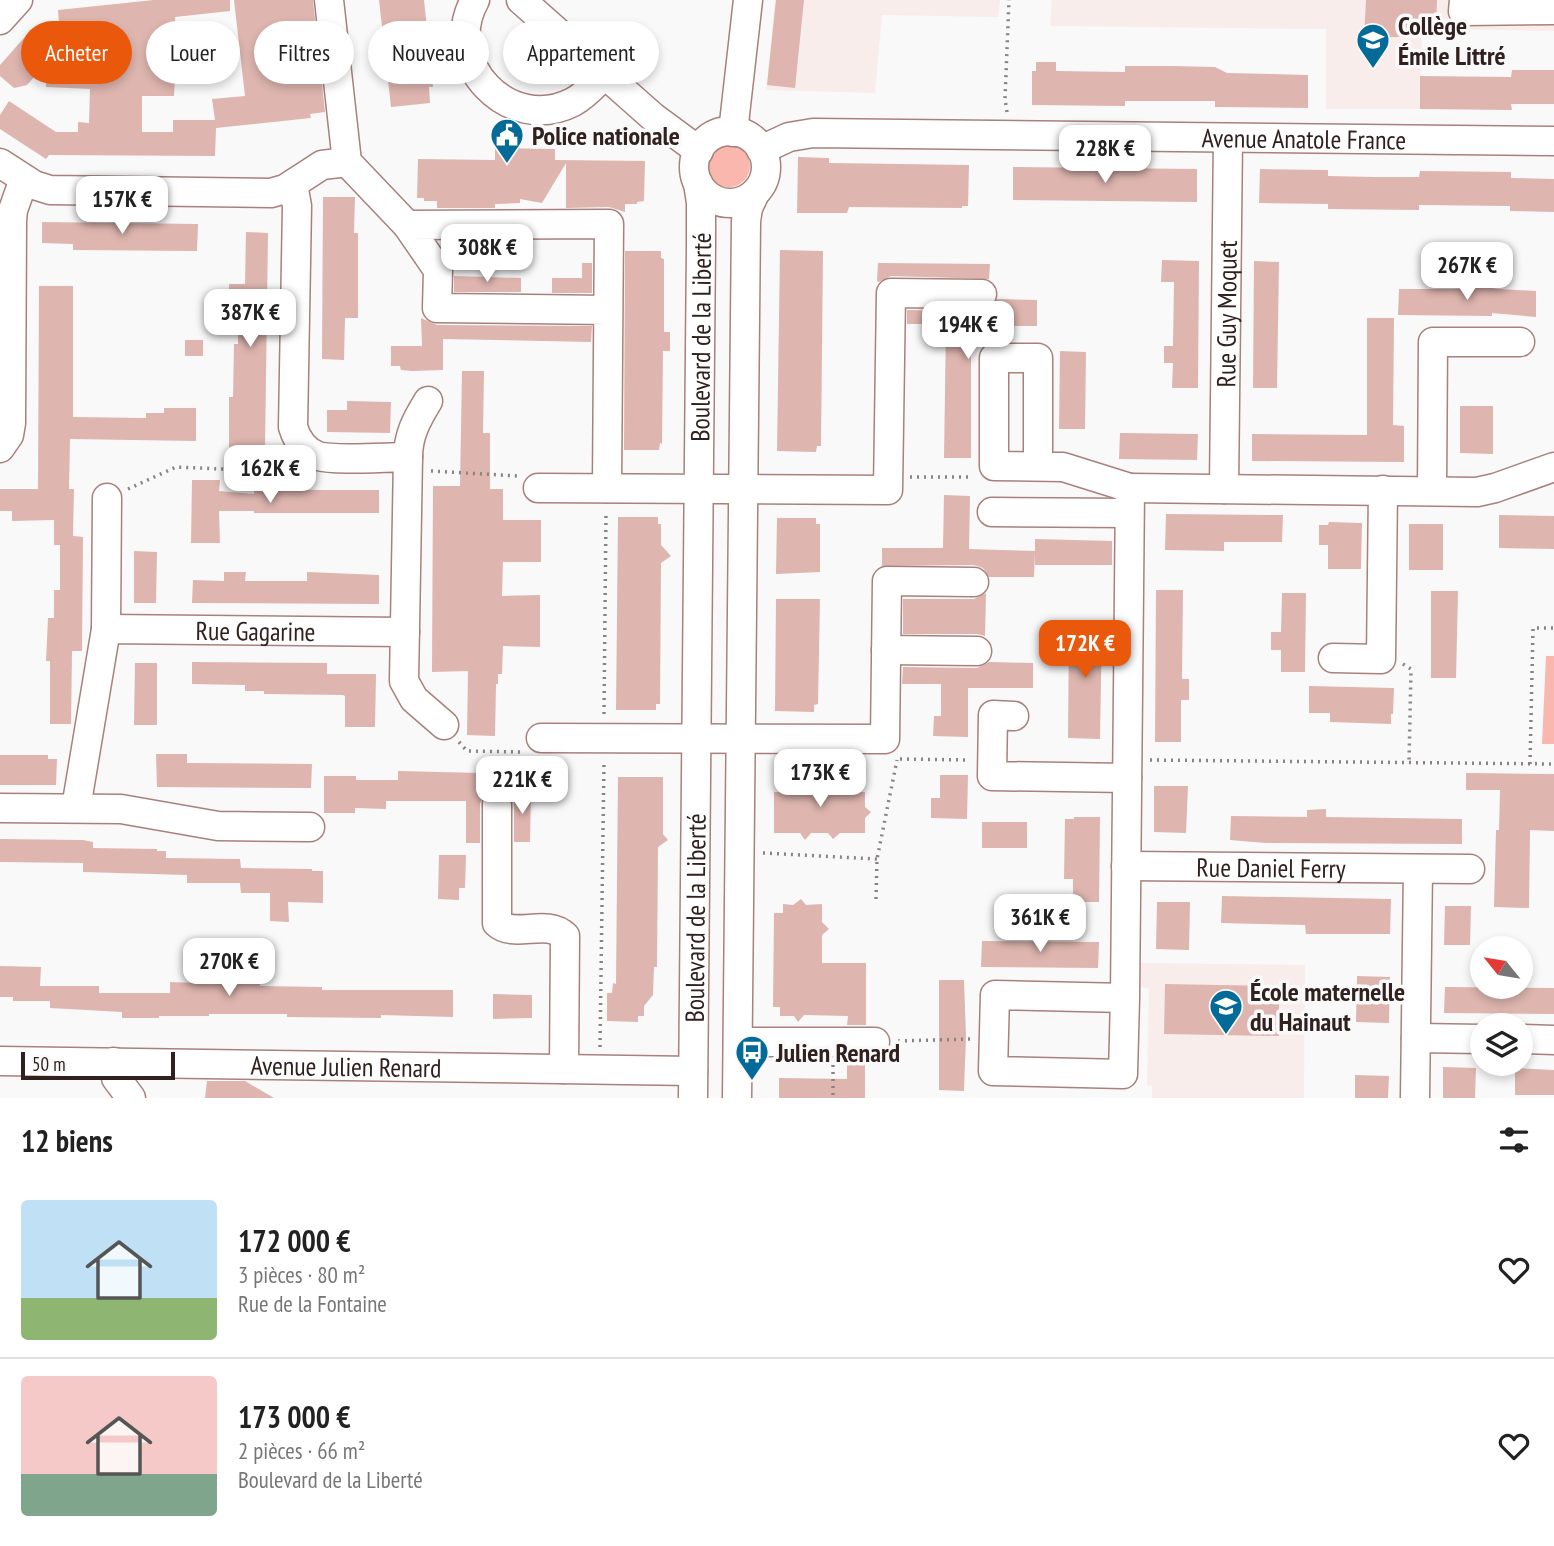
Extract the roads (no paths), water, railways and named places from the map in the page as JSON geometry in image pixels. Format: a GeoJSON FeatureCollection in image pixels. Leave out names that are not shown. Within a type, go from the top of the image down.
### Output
{"type":"FeatureCollection","features":[{"type":"Feature","properties":{"kind":"street"},"geometry":{"type":"LineString","coordinates":[[329,0],[347,162],[407,225],[438,270],[437,308],[608,310]]}},
{"type":"Feature","properties":{"kind":"street"},"geometry":{"type":"LineString","coordinates":[[475,0],[466,25],[468,58],[484,86],[500,99],[531,110],[563,106],[582,96],[595,84]]}},
{"type":"Feature","properties":{"kind":"street"},"geometry":{"type":"LineString","coordinates":[[521,0],[545,21]]}},
{"type":"Feature","properties":{"kind":"street"},"geometry":{"type":"LineString","coordinates":[[733,132],[748,0]]}},
{"type":"Feature","properties":{"kind":"street"},"geometry":{"type":"LineString","coordinates":[[1464,0],[1463,11],[1554,10]]}},
{"type":"Feature","properties":{"kind":"street"},"geometry":{"type":"LineString","coordinates":[[616,84],[670,131],[698,150]]}},
{"type":"Feature","properties":{"kind":"street"},"geometry":{"type":"LineString","coordinates":[[733,132],[747,136],[761,150],[765,175],[755,193],[737,203],[721,202],[707,195],[698,183],[694,169],[698,150],[713,136],[733,132]]}},
{"type":"Feature","properties":{"kind":"street","name":"Avenue Anatole France"},"geometry":{"type":"LineString","coordinates":[[761,150],[789,137],[813,133],[1554,141]]}},
{"type":"Feature","properties":{"kind":"street","name":"Rue Guy Moquet"},"geometry":{"type":"LineString","coordinates":[[1224,489],[1228,138]]}},
{"type":"Feature","properties":{"kind":"street"},"geometry":{"type":"LineString","coordinates":[[0,163],[50,190],[271,193],[285,189],[322,165],[347,162]]}},
{"type":"Feature","properties":{"kind":"street"},"geometry":{"type":"LineString","coordinates":[[0,448],[9,435],[11,423],[12,221],[24,178]]}},
{"type":"Feature","properties":{"kind":"street","name":"Boulevard de la Liberté"},"geometry":{"type":"LineString","coordinates":[[693,1085],[701,217],[698,183]]}},
{"type":"Feature","properties":{"kind":"street"},"geometry":{"type":"LineString","coordinates":[[293,184],[297,206],[293,427],[304,447],[325,457],[408,457]]}},
{"type":"Feature","properties":{"kind":"street","name":"Boulevard de la Liberté"},"geometry":{"type":"LineString","coordinates":[[737,1098],[746,221],[755,193]]}},
{"type":"Feature","properties":{"kind":"street"},"geometry":{"type":"LineString","coordinates":[[407,225],[609,224],[607,488]]}},
{"type":"Feature","properties":{"kind":"street"},"geometry":{"type":"LineString","coordinates":[[538,488],[888,490],[891,293],[982,294]]}},
{"type":"Feature","properties":{"kind":"street"},"geometry":{"type":"LineString","coordinates":[[1432,490],[1433,342],[1520,342]]}},
{"type":"Feature","properties":{"kind":"street"},"geometry":{"type":"LineString","coordinates":[[1038,466],[1038,358],[994,358],[994,466],[1038,466],[1076,470],[1129,500]]}},
{"type":"Feature","properties":{"kind":"street"},"geometry":{"type":"LineString","coordinates":[[428,401],[409,438],[404,681],[414,699],[444,724]]}},
{"type":"Feature","properties":{"kind":"street"},"geometry":{"type":"LineString","coordinates":[[992,512],[1224,489],[1486,491],[1554,467]]}},
{"type":"Feature","properties":{"kind":"street"},"geometry":{"type":"LineString","coordinates":[[1333,659],[1381,659],[1383,491]]}},
{"type":"Feature","properties":{"kind":"street"},"geometry":{"type":"LineString","coordinates":[[76,808],[106,629],[107,498]]}},
{"type":"Feature","properties":{"kind":"street"},"geometry":{"type":"LineString","coordinates":[[1125,998],[995,995],[993,1071],[1123,1074],[1125,998],[1129,500]]}},
{"type":"Feature","properties":{"kind":"street"},"geometry":{"type":"LineString","coordinates":[[541,738],[885,739],[887,581],[974,582]]}},
{"type":"Feature","properties":{"kind":"street","name":"Rue Gagarine"},"geometry":{"type":"LineString","coordinates":[[106,629],[405,632]]}},
{"type":"Feature","properties":{"kind":"street"},"geometry":{"type":"LineString","coordinates":[[886,650],[977,651]]}},
{"type":"Feature","properties":{"kind":"street"},"geometry":{"type":"LineString","coordinates":[[1014,716],[993,715],[992,776],[1127,769]]}},
{"type":"Feature","properties":{"kind":"street"},"geometry":{"type":"LineString","coordinates":[[497,804],[497,923],[506,929],[555,929],[565,936],[564,1069]]}},
{"type":"Feature","properties":{"kind":"street"},"geometry":{"type":"LineString","coordinates":[[0,808],[131,810],[218,826],[310,827]]}},
{"type":"Feature","properties":{"kind":"street","name":"Rue Daniel Ferry"},"geometry":{"type":"LineString","coordinates":[[1126,866],[1470,869]]}},
{"type":"Feature","properties":{"kind":"street"},"geometry":{"type":"LineString","coordinates":[[1415,1098],[1418,869]]}},
{"type":"Feature","properties":{"kind":"street"},"geometry":{"type":"LineString","coordinates":[[1416,1038],[1470,1039]]}},
{"type":"Feature","properties":{"kind":"street"},"geometry":{"type":"LineString","coordinates":[[1533,1039],[1554,1040]]}},
{"type":"Feature","properties":{"kind":"street"},"geometry":{"type":"LineString","coordinates":[[738,1041],[875,1042]]}},
{"type":"Feature","properties":{"kind":"street","name":"Avenue Julien Renard"},"geometry":{"type":"LineString","coordinates":[[0,1062],[600,1070],[693,1085]]}},
{"type":"Feature","properties":{"kind":"street"},"geometry":{"type":"LineString","coordinates":[[114,1062],[116,1078],[131,1098]]}},
{"type":"Feature","properties":{"kind":"place","name":"Collège Émile Littré"},"geometry":{"type":"Point","coordinates":[1373,70]}},
{"type":"Feature","properties":{"kind":"place","name":"Police nationale"},"geometry":{"type":"Point","coordinates":[507,165]}},
{"type":"Feature","properties":{"kind":"place","name":"École maternelle du Hainaut"},"geometry":{"type":"Point","coordinates":[1226,1036]}},
{"type":"Feature","properties":{"kind":"place","name":"Julien Renard"},"geometry":{"type":"Point","coordinates":[752,1082]}}]}
